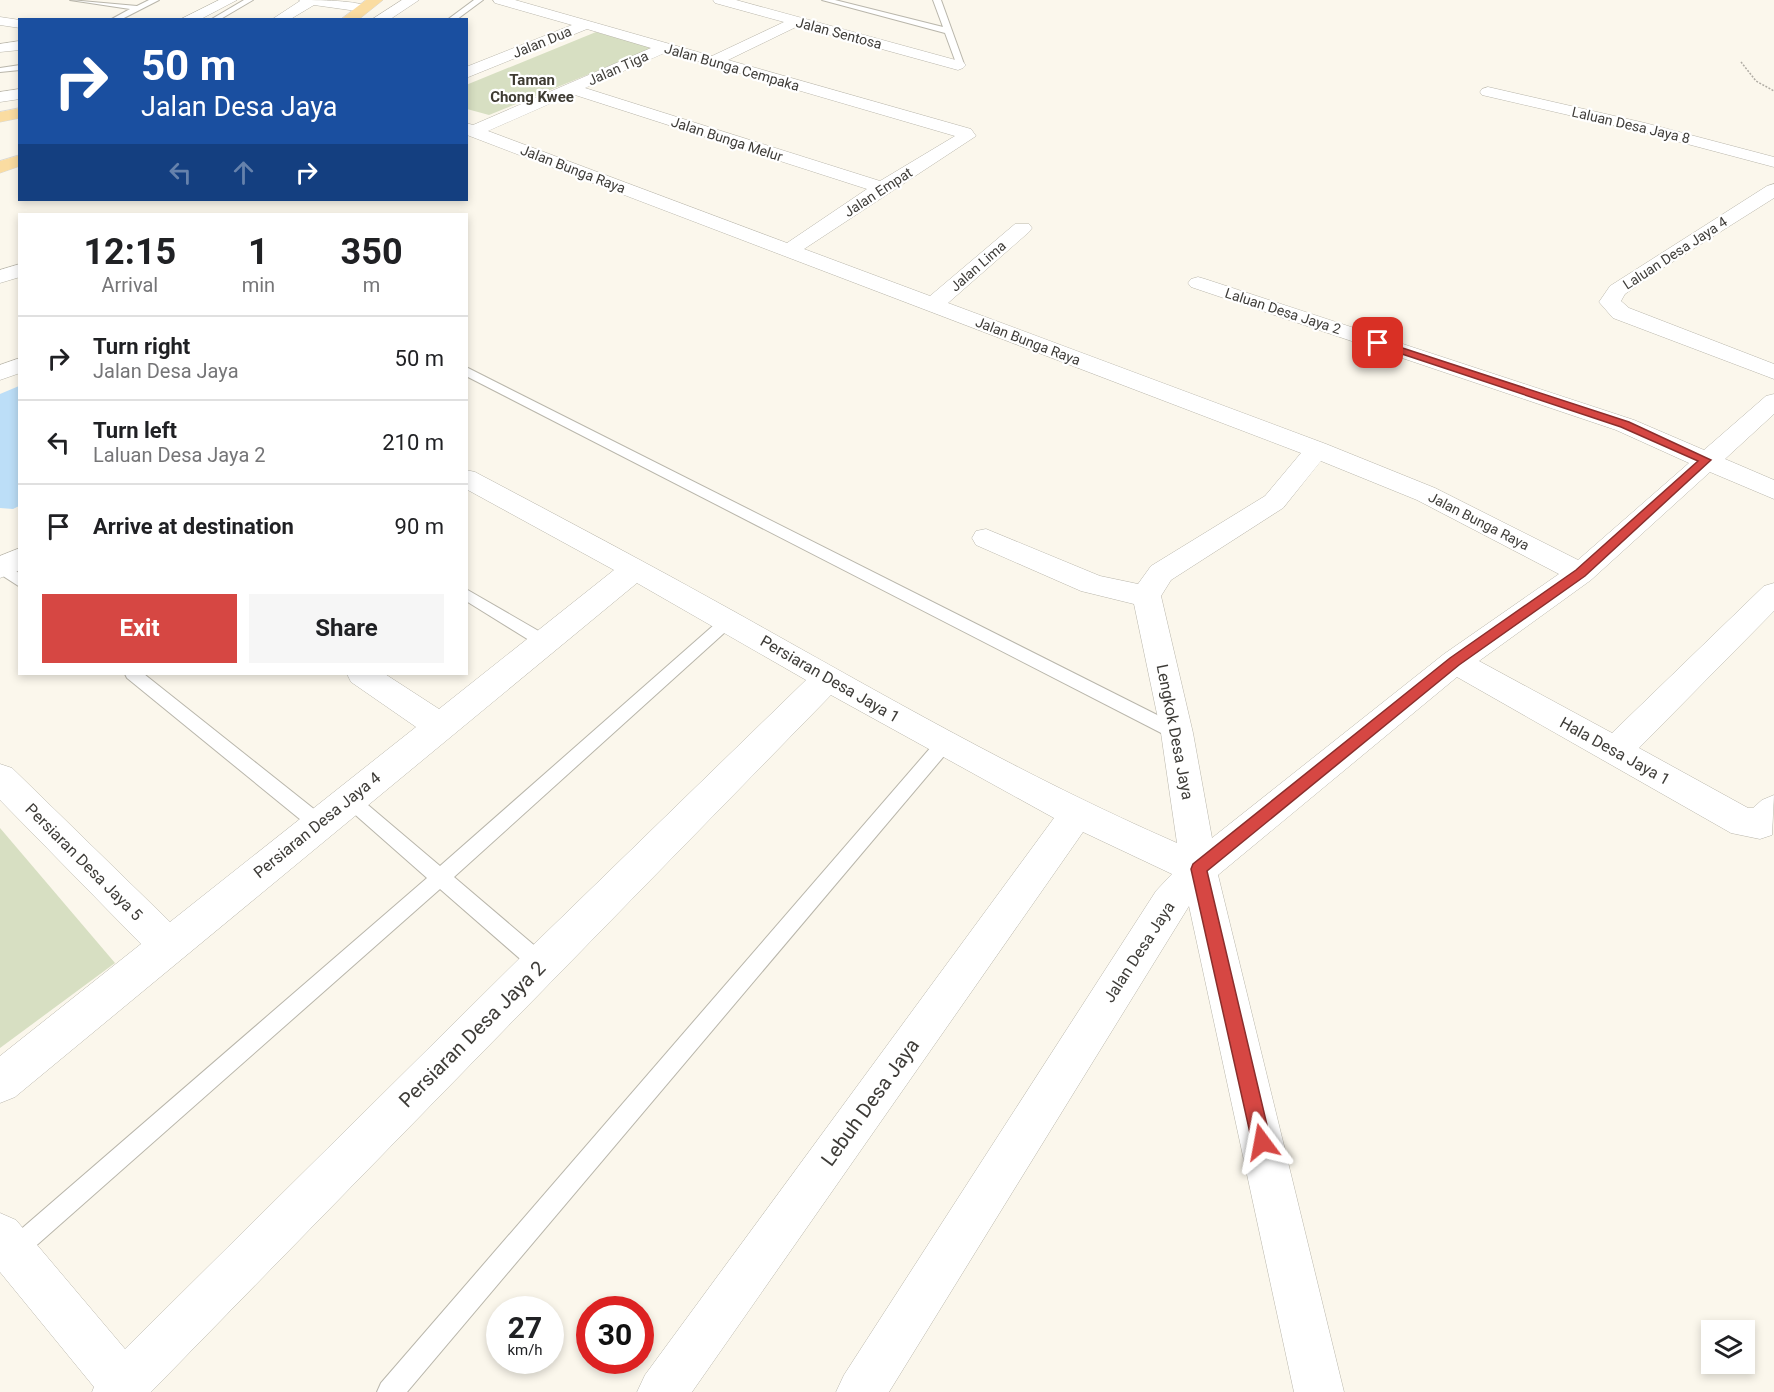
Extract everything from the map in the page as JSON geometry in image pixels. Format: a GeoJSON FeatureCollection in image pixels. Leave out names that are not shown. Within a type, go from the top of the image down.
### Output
{"type":"FeatureCollection","features":[{"type":"Feature","properties":{"kind":"main road"},"geometry":{"type":"LineString","coordinates":[[334,18],[359,7]]}},
{"type":"Feature","properties":{"kind":"main road"},"geometry":{"type":"LineString","coordinates":[[0,117],[18,112]]}},
{"type":"Feature","properties":{"kind":"main road"},"geometry":{"type":"LineString","coordinates":[[0,167],[18,161]]}},
{"type":"Feature","properties":{"kind":"street"},"geometry":{"type":"LineString","coordinates":[[190,18],[230,0]]}},
{"type":"Feature","properties":{"kind":"street"},"geometry":{"type":"LineString","coordinates":[[306,0],[359,7]]}},
{"type":"Feature","properties":{"kind":"street"},"geometry":{"type":"LineString","coordinates":[[381,18],[412,0]]}},
{"type":"Feature","properties":{"kind":"street","name":"Jalan Bunga Cempaka"},"geometry":{"type":"LineString","coordinates":[[500,0],[965,133]]}},
{"type":"Feature","properties":{"kind":"street","name":"Jalan Sentosa"},"geometry":{"type":"LineString","coordinates":[[720,0],[958,65]]}},
{"type":"Feature","properties":{"kind":"street"},"geometry":{"type":"LineString","coordinates":[[281,18],[311,1]]}},
{"type":"Feature","properties":{"kind":"street"},"geometry":{"type":"LineString","coordinates":[[0,21],[18,24]]}},
{"type":"Feature","properties":{"kind":"street"},"geometry":{"type":"LineString","coordinates":[[714,62],[797,21]]}},
{"type":"Feature","properties":{"kind":"street","name":"Jalan Dua"},"geometry":{"type":"LineString","coordinates":[[468,72],[585,25]]}},
{"type":"Feature","properties":{"kind":"street"},"geometry":{"type":"LineString","coordinates":[[0,48],[18,45]]}},
{"type":"Feature","properties":{"kind":"street","name":"Jalan Tiga"},"geometry":{"type":"LineString","coordinates":[[470,130],[572,89],[664,48]]}},
{"type":"Feature","properties":{"kind":"street","name":"Jalan Bunga Melur"},"geometry":{"type":"LineString","coordinates":[[572,89],[882,188]]}},
{"type":"Feature","properties":{"kind":"street","name":"Laluan Desa Jaya 8"},"geometry":{"type":"LineString","coordinates":[[1488,92],[1656,131],[1774,162]]}},
{"type":"Feature","properties":{"kind":"street"},"geometry":{"type":"LineString","coordinates":[[0,97],[18,94]]}},
{"type":"Feature","properties":{"kind":"street"},"geometry":{"type":"LineString","coordinates":[[0,112],[18,112]]}},
{"type":"Feature","properties":{"kind":"street","name":"Jalan Bunga Raya"},"geometry":{"type":"LineString","coordinates":[[470,130],[1317,450],[1426,494],[1581,573]]}},
{"type":"Feature","properties":{"kind":"street","name":"Jalan Empat"},"geometry":{"type":"LineString","coordinates":[[788,251],[882,188],[967,136],[965,133]]}},
{"type":"Feature","properties":{"kind":"street","name":"Laluan Desa Jaya 4"},"geometry":{"type":"LineString","coordinates":[[1774,190],[1617,290],[1610,302],[1621,313],[1774,372]]}},
{"type":"Feature","properties":{"kind":"street","name":"Jalan Lima"},"geometry":{"type":"LineString","coordinates":[[933,305],[1022,228]]}},
{"type":"Feature","properties":{"kind":"street"},"geometry":{"type":"LineString","coordinates":[[0,277],[18,271]]}},
{"type":"Feature","properties":{"kind":"street","name":"Laluan Desa Jaya 2"},"geometry":{"type":"LineString","coordinates":[[1198,283],[1625,425],[1774,489]]}},
{"type":"Feature","properties":{"kind":"street"},"geometry":{"type":"LineString","coordinates":[[0,373],[18,365]]}},
{"type":"Feature","properties":{"kind":"street","name":"Jalan Desa Jaya"},"geometry":{"type":"LineString","coordinates":[[861,1392],[1168,903],[1199,869],[1455,662],[1581,573],[1774,401]]}},
{"type":"Feature","properties":{"kind":"street"},"geometry":{"type":"LineString","coordinates":[[986,537],[1091,584],[1147,596],[1161,573],[1274,502],[1317,450]]}},
{"type":"Feature","properties":{"kind":"street","name":"Persiaran Desa Jaya 1"},"geometry":{"type":"LineString","coordinates":[[468,479],[635,569],[944,744],[1149,848],[1199,869]]}},
{"type":"Feature","properties":{"kind":"street"},"geometry":{"type":"LineString","coordinates":[[0,568],[18,558]]}},
{"type":"Feature","properties":{"kind":"street","name":"Persiaran Desa Jaya 4"},"geometry":{"type":"LineString","coordinates":[[0,1082],[318,823],[440,727],[543,641],[635,569]]}},
{"type":"Feature","properties":{"kind":"street"},"geometry":{"type":"LineString","coordinates":[[1615,752],[1774,593]]}},
{"type":"Feature","properties":{"kind":"street","name":"Lengkok Desa Jaya"},"geometry":{"type":"LineString","coordinates":[[1147,596],[1177,733],[1199,869],[1319,1392]]}},
{"type":"Feature","properties":{"kind":"street","name":"Hala Desa Jaya 1"},"geometry":{"type":"LineString","coordinates":[[1455,662],[1743,822],[1760,824],[1774,810]]}},
{"type":"Feature","properties":{"kind":"street"},"geometry":{"type":"LineString","coordinates":[[363,675],[440,727]]}},
{"type":"Feature","properties":{"kind":"street","name":"Persiaran Desa Jaya 2"},"geometry":{"type":"LineString","coordinates":[[121,1389],[541,964],[828,678]]}},
{"type":"Feature","properties":{"kind":"street","name":"Persiaran Desa Jaya 5"},"geometry":{"type":"LineString","coordinates":[[0,778],[168,946]]}},
{"type":"Feature","properties":{"kind":"street","name":"Lebuh Desa Jaya"},"geometry":{"type":"LineString","coordinates":[[662,1392],[1078,812]]}},
{"type":"Feature","properties":{"kind":"street"},"geometry":{"type":"LineString","coordinates":[[7,1244],[121,1389]]}},
{"type":"Feature","properties":{"kind":"lane"},"geometry":{"type":"LineString","coordinates":[[74,0],[138,8]]}},
{"type":"Feature","properties":{"kind":"lane"},"geometry":{"type":"LineString","coordinates":[[117,18],[155,0]]}},
{"type":"Feature","properties":{"kind":"lane"},"geometry":{"type":"LineString","coordinates":[[217,18],[249,0]]}},
{"type":"Feature","properties":{"kind":"lane"},"geometry":{"type":"LineString","coordinates":[[453,18],[478,0]]}},
{"type":"Feature","properties":{"kind":"lane"},"geometry":{"type":"LineString","coordinates":[[826,0],[948,32]]}},
{"type":"Feature","properties":{"kind":"lane"},"geometry":{"type":"LineString","coordinates":[[937,0],[960,64],[958,65]]}},
{"type":"Feature","properties":{"kind":"lane"},"geometry":{"type":"LineString","coordinates":[[862,9],[873,5]]}},
{"type":"Feature","properties":{"kind":"lane"},"geometry":{"type":"LineString","coordinates":[[0,70],[18,68]]}},
{"type":"Feature","properties":{"kind":"lane"},"geometry":{"type":"LineString","coordinates":[[468,372],[1177,733]]}},
{"type":"Feature","properties":{"kind":"lane"},"geometry":{"type":"LineString","coordinates":[[0,568],[18,581]]}},
{"type":"Feature","properties":{"kind":"lane"},"geometry":{"type":"LineString","coordinates":[[468,595],[543,641]]}},
{"type":"Feature","properties":{"kind":"lane"},"geometry":{"type":"LineString","coordinates":[[7,1244],[441,877],[728,621]]}},
{"type":"Feature","properties":{"kind":"lane"},"geometry":{"type":"LineString","coordinates":[[134,675],[318,823]]}},
{"type":"Feature","properties":{"kind":"lane"},"geometry":{"type":"LineString","coordinates":[[390,1392],[944,744]]}},
{"type":"Feature","properties":{"kind":"lane"},"geometry":{"type":"LineString","coordinates":[[349,800],[541,964]]}},
{"type":"Feature","properties":{"kind":"path"},"geometry":{"type":"LineString","coordinates":[[1741,62],[1756,81],[1774,92]]}},
{"type":"Feature","properties":{"kind":"green space"},"geometry":{"type":"Polygon","coordinates":[[[596,32],[653,48],[489,115],[468,109],[468,84],[596,32]]]}},
{"type":"Feature","properties":{"kind":"green space"},"geometry":{"type":"Polygon","coordinates":[[[0,828],[115,963],[0,1048],[0,828]]]}},
{"type":"Feature","properties":{"kind":"water"},"geometry":{"type":"Polygon","coordinates":[[[18,386],[18,506],[13,509],[0,508],[0,394],[18,386]]]}},
{"type":"Feature","properties":{"kind":"district","name":"Taman Chong Kwee"},"geometry":{"type":"Point","coordinates":[532,88]}},
{"type":"Feature","properties":{"kind":"route"},"geometry":{"type":"LineString","coordinates":[[1262,1142],[1199,869],[1455,662],[1581,573],[1706,460],[1625,425],[1378,343]]}}]}
